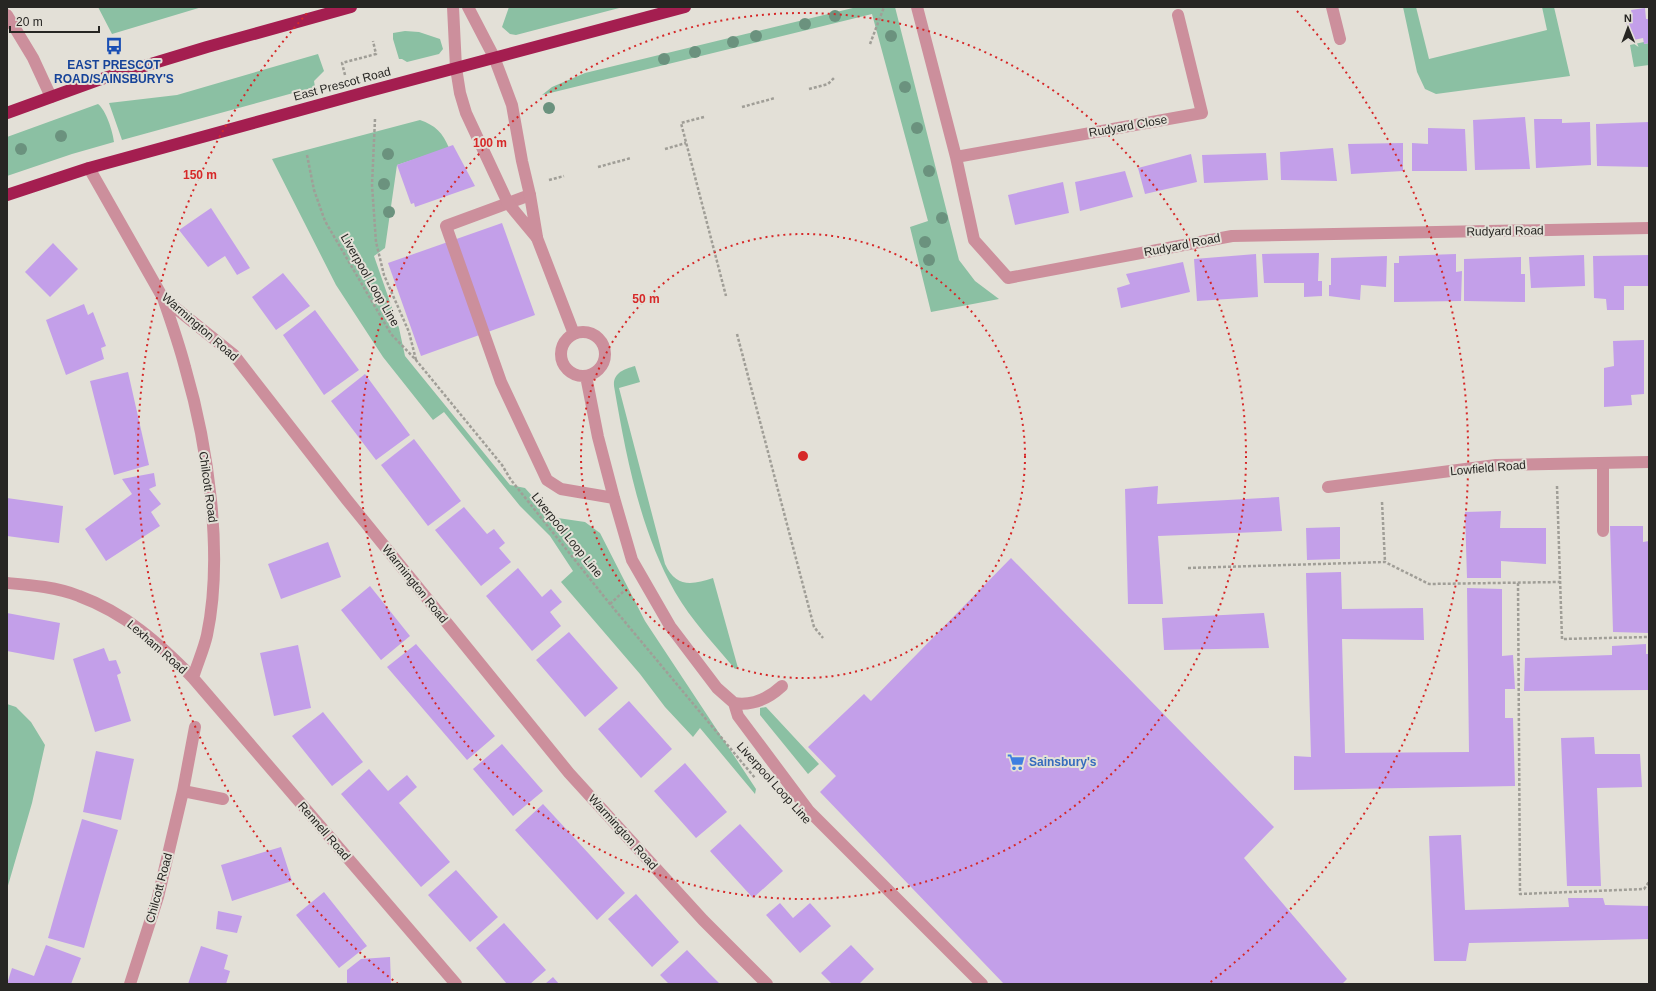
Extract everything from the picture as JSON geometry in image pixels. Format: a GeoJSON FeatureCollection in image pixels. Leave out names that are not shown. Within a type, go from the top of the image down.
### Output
{"type":"FeatureCollection","features":[{"type":"Feature","properties":{"kind":"highway"},"geometry":{"type":"LineString","coordinates":[[7,113],[98,80],[207,47],[351,7]]}},
{"type":"Feature","properties":{"kind":"highway","name":"East Prescot Road"},"geometry":{"type":"LineString","coordinates":[[7,195],[89,168],[685,7]]}},
{"type":"Feature","properties":{"kind":"street"},"geometry":{"type":"LineString","coordinates":[[454,7],[456,68],[460,93],[466,113],[508,203],[537,238]]}},
{"type":"Feature","properties":{"kind":"street"},"geometry":{"type":"LineString","coordinates":[[468,7],[494,58],[512,105],[537,238],[574,334]]}},
{"type":"Feature","properties":{"kind":"street","name":"Rudyard Road"},"geometry":{"type":"LineString","coordinates":[[917,7],[956,157],[974,240],[1008,278],[1232,236],[1649,228]]}},
{"type":"Feature","properties":{"kind":"street"},"geometry":{"type":"LineString","coordinates":[[1332,7],[1340,39]]}},
{"type":"Feature","properties":{"kind":"street"},"geometry":{"type":"LineString","coordinates":[[7,14],[32,58],[51,97]]}},
{"type":"Feature","properties":{"kind":"street","name":"Rudyard Close"},"geometry":{"type":"LineString","coordinates":[[956,157],[1202,113],[1178,15]]}},
{"type":"Feature","properties":{"kind":"street","name":"Warmington Road"},"geometry":{"type":"LineString","coordinates":[[89,168],[163,298],[234,355],[347,500],[569,773],[703,920],[767,984]]}},
{"type":"Feature","properties":{"kind":"street"},"geometry":{"type":"LineString","coordinates":[[530,195],[446,226],[499,374],[547,480],[561,489],[614,498]]}},
{"type":"Feature","properties":{"kind":"street","name":"Chilcott Road"},"geometry":{"type":"LineString","coordinates":[[163,298],[186,368],[198,422],[208,475],[214,528],[214,584],[211,612],[207,636],[193,678]]}},
{"type":"Feature","properties":{"kind":"street"},"geometry":{"type":"LineString","coordinates":[[581,332],[594,335],[603,345],[605,351],[603,365],[593,374],[586,376],[572,374],[563,363],[561,350],[564,343],[574,334],[581,332]]}},
{"type":"Feature","properties":{"kind":"street"},"geometry":{"type":"LineString","coordinates":[[586,376],[598,437],[632,560],[645,585],[675,632],[717,688],[734,703],[738,716],[809,811],[982,984]]}},
{"type":"Feature","properties":{"kind":"street","name":"Lowfield Road"},"geometry":{"type":"LineString","coordinates":[[1328,487],[1496,464],[1649,462]]}},
{"type":"Feature","properties":{"kind":"street"},"geometry":{"type":"LineString","coordinates":[[1603,463],[1603,531]]}},
{"type":"Feature","properties":{"kind":"street","name":"Lexham Road"},"geometry":{"type":"LineString","coordinates":[[7,583],[41,587],[78,595],[114,612],[140,628],[170,654],[193,678]]}},
{"type":"Feature","properties":{"kind":"street","name":"Rennell Road"},"geometry":{"type":"LineString","coordinates":[[193,678],[456,984]]}},
{"type":"Feature","properties":{"kind":"street"},"geometry":{"type":"LineString","coordinates":[[734,703],[750,703],[770,697],[782,686]]}},
{"type":"Feature","properties":{"kind":"street","name":"Chilcott Road"},"geometry":{"type":"LineString","coordinates":[[130,984],[158,897],[183,791],[195,727]]}},
{"type":"Feature","properties":{"kind":"street"},"geometry":{"type":"LineString","coordinates":[[183,791],[223,799]]}},
{"type":"Feature","properties":{"kind":"path"},"geometry":{"type":"LineString","coordinates":[[870,44],[884,7]]}},
{"type":"Feature","properties":{"kind":"path"},"geometry":{"type":"LineString","coordinates":[[346,77],[342,63],[376,54],[373,41]]}},
{"type":"Feature","properties":{"kind":"path"},"geometry":{"type":"LineString","coordinates":[[809,89],[828,84],[834,78]]}},
{"type":"Feature","properties":{"kind":"path"},"geometry":{"type":"LineString","coordinates":[[742,107],[775,98]]}},
{"type":"Feature","properties":{"kind":"path"},"geometry":{"type":"LineString","coordinates":[[704,117],[681,123],[726,296]]}},
{"type":"Feature","properties":{"kind":"path"},"geometry":{"type":"LineString","coordinates":[[375,119],[372,184],[376,242],[384,275],[409,332],[416,360]]}},
{"type":"Feature","properties":{"kind":"path"},"geometry":{"type":"LineString","coordinates":[[665,149],[686,144]]}},
{"type":"Feature","properties":{"kind":"path","name":"Liverpool Loop Line"},"geometry":{"type":"LineString","coordinates":[[307,154],[314,190],[325,221],[391,334],[416,360],[502,465],[511,480],[610,604],[758,781]]}},
{"type":"Feature","properties":{"kind":"path"},"geometry":{"type":"LineString","coordinates":[[598,167],[631,158]]}},
{"type":"Feature","properties":{"kind":"path"},"geometry":{"type":"LineString","coordinates":[[547,180],[564,176]]}},
{"type":"Feature","properties":{"kind":"path"},"geometry":{"type":"LineString","coordinates":[[737,334],[814,628],[823,638]]}},
{"type":"Feature","properties":{"kind":"path"},"geometry":{"type":"LineString","coordinates":[[1557,464],[1562,639],[1649,637]]}},
{"type":"Feature","properties":{"kind":"path"},"geometry":{"type":"LineString","coordinates":[[1381,479],[1385,562]]}},
{"type":"Feature","properties":{"kind":"path"},"geometry":{"type":"LineString","coordinates":[[1188,568],[1385,562],[1429,584],[1560,582]]}},
{"type":"Feature","properties":{"kind":"path"},"geometry":{"type":"LineString","coordinates":[[1518,583],[1520,894],[1644,889],[1649,882]]}},
{"type":"Feature","properties":{"kind":"path"},"geometry":{"type":"LineString","coordinates":[[610,604],[625,589]]}},
{"type":"Feature","properties":{"kind":"green space"},"geometry":{"type":"Polygon","coordinates":[[[98,7],[202,7],[112,34],[98,7]]]}},
{"type":"Feature","properties":{"kind":"green space"},"geometry":{"type":"Polygon","coordinates":[[[509,7],[623,7],[516,35],[510,34],[502,27],[509,7]]]}},
{"type":"Feature","properties":{"kind":"green space"},"geometry":{"type":"Polygon","coordinates":[[[857,7],[895,7],[959,260],[975,281],[999,299],[931,312],[910,227],[928,221],[872,14],[542,95],[552,87],[585,73],[857,7]]]}},
{"type":"Feature","properties":{"kind":"green space"},"geometry":{"type":"Polygon","coordinates":[[[1403,7],[1416,7],[1429,59],[1547,30],[1542,7],[1554,7],[1570,76],[1436,94],[1425,89],[1417,72],[1403,7]]]}},
{"type":"Feature","properties":{"kind":"green space"},"geometry":{"type":"Polygon","coordinates":[[[405,31],[419,32],[440,39],[443,49],[439,54],[407,62],[399,59],[393,39],[393,33],[405,31]]]}},
{"type":"Feature","properties":{"kind":"green space"},"geometry":{"type":"Polygon","coordinates":[[[1644,42],[1644,44],[1649,43],[1649,65],[1634,67],[1630,45],[1644,42]]]}},
{"type":"Feature","properties":{"kind":"green space"},"geometry":{"type":"Polygon","coordinates":[[[318,54],[324,71],[314,81],[315,87],[122,140],[109,103],[177,95],[318,54]]]}},
{"type":"Feature","properties":{"kind":"green space"},"geometry":{"type":"Polygon","coordinates":[[[98,104],[104,111],[109,122],[114,142],[72,154],[7,176],[7,137],[98,104]]]}},
{"type":"Feature","properties":{"kind":"green space"},"geometry":{"type":"Polygon","coordinates":[[[420,120],[430,124],[438,130],[449,148],[397,165],[385,248],[374,256],[399,328],[405,356],[510,485],[525,488],[551,517],[585,522],[600,533],[645,621],[756,789],[755,794],[700,728],[693,737],[665,707],[640,674],[561,582],[573,571],[550,536],[520,506],[444,412],[433,420],[383,357],[336,285],[272,159],[420,120]]]}},
{"type":"Feature","properties":{"kind":"green space"},"geometry":{"type":"Polygon","coordinates":[[[635,366],[640,382],[619,388],[665,564],[669,572],[674,577],[685,583],[698,582],[713,578],[738,668],[735,669],[681,602],[652,544],[643,518],[629,466],[614,386],[615,378],[620,372],[635,366]]]}},
{"type":"Feature","properties":{"kind":"green space"},"geometry":{"type":"Polygon","coordinates":[[[7,704],[16,707],[31,722],[45,745],[32,803],[7,889],[7,704]]]}},
{"type":"Feature","properties":{"kind":"green space"},"geometry":{"type":"Polygon","coordinates":[[[766,707],[819,764],[808,774],[760,715],[760,708],[766,707]]]}},
{"type":"Feature","properties":{"kind":"building"},"geometry":{"type":"Polygon","coordinates":[[[1645,8],[1646,19],[1649,19],[1649,43],[1644,44],[1643,38],[1629,41],[1625,16],[1632,14],[1631,10],[1645,8]]]}},
{"type":"Feature","properties":{"kind":"building"},"geometry":{"type":"Polygon","coordinates":[[[1525,117],[1530,169],[1475,170],[1473,120],[1525,117]]]}},
{"type":"Feature","properties":{"kind":"building"},"geometry":{"type":"Polygon","coordinates":[[[1534,119],[1562,119],[1562,123],[1590,122],[1591,165],[1536,168],[1534,119]]]}},
{"type":"Feature","properties":{"kind":"building"},"geometry":{"type":"Polygon","coordinates":[[[1649,122],[1649,167],[1597,166],[1596,124],[1649,122]]]}},
{"type":"Feature","properties":{"kind":"building"},"geometry":{"type":"Polygon","coordinates":[[[1428,128],[1465,129],[1467,171],[1412,171],[1412,143],[1428,144],[1428,128]]]}},
{"type":"Feature","properties":{"kind":"building"},"geometry":{"type":"Polygon","coordinates":[[[1403,143],[1403,171],[1351,174],[1348,144],[1403,143]]]}},
{"type":"Feature","properties":{"kind":"building"},"geometry":{"type":"Polygon","coordinates":[[[453,145],[475,186],[415,207],[414,203],[411,204],[397,165],[453,145]]]}},
{"type":"Feature","properties":{"kind":"building"},"geometry":{"type":"Polygon","coordinates":[[[1333,148],[1337,181],[1281,180],[1280,152],[1333,148]]]}},
{"type":"Feature","properties":{"kind":"building"},"geometry":{"type":"Polygon","coordinates":[[[1266,153],[1268,180],[1204,183],[1202,155],[1266,153]]]}},
{"type":"Feature","properties":{"kind":"building"},"geometry":{"type":"Polygon","coordinates":[[[1191,154],[1197,182],[1145,194],[1138,168],[1191,154]]]}},
{"type":"Feature","properties":{"kind":"building"},"geometry":{"type":"Polygon","coordinates":[[[1125,171],[1133,197],[1080,211],[1075,182],[1125,171]]]}},
{"type":"Feature","properties":{"kind":"building"},"geometry":{"type":"Polygon","coordinates":[[[1063,182],[1069,213],[1015,225],[1008,195],[1063,182]]]}},
{"type":"Feature","properties":{"kind":"building"},"geometry":{"type":"Polygon","coordinates":[[[211,208],[250,268],[237,275],[225,256],[208,267],[179,230],[211,208]]]}},
{"type":"Feature","properties":{"kind":"building"},"geometry":{"type":"Polygon","coordinates":[[[502,223],[535,315],[421,356],[388,263],[502,223]]]}},
{"type":"Feature","properties":{"kind":"building"},"geometry":{"type":"Polygon","coordinates":[[[53,243],[78,269],[50,297],[25,272],[53,243]]]}},
{"type":"Feature","properties":{"kind":"building"},"geometry":{"type":"Polygon","coordinates":[[[1319,253],[1318,281],[1322,281],[1322,296],[1304,297],[1304,283],[1264,283],[1262,254],[1319,253]]]}},
{"type":"Feature","properties":{"kind":"building"},"geometry":{"type":"Polygon","coordinates":[[[1256,254],[1258,297],[1197,301],[1194,259],[1256,254]]]}},
{"type":"Feature","properties":{"kind":"building"},"geometry":{"type":"Polygon","coordinates":[[[1456,254],[1456,272],[1462,271],[1461,301],[1394,302],[1394,263],[1399,263],[1399,256],[1456,254]]]}},
{"type":"Feature","properties":{"kind":"building"},"geometry":{"type":"Polygon","coordinates":[[[1584,255],[1585,286],[1531,288],[1529,257],[1584,255]]]}},
{"type":"Feature","properties":{"kind":"building"},"geometry":{"type":"Polygon","coordinates":[[[1649,255],[1649,286],[1624,286],[1624,310],[1607,310],[1606,299],[1594,298],[1593,256],[1649,255]]]}},
{"type":"Feature","properties":{"kind":"building"},"geometry":{"type":"Polygon","coordinates":[[[1387,256],[1386,287],[1361,285],[1360,300],[1329,296],[1329,285],[1331,285],[1331,258],[1387,256]]]}},
{"type":"Feature","properties":{"kind":"building"},"geometry":{"type":"Polygon","coordinates":[[[1521,257],[1521,274],[1525,274],[1525,302],[1464,301],[1464,259],[1521,257]]]}},
{"type":"Feature","properties":{"kind":"building"},"geometry":{"type":"Polygon","coordinates":[[[1183,262],[1190,292],[1121,308],[1117,288],[1130,284],[1126,274],[1183,262]]]}},
{"type":"Feature","properties":{"kind":"building"},"geometry":{"type":"Polygon","coordinates":[[[283,273],[310,306],[276,330],[252,297],[283,273]]]}},
{"type":"Feature","properties":{"kind":"building"},"geometry":{"type":"Polygon","coordinates":[[[84,304],[88,315],[93,312],[106,346],[101,348],[104,359],[66,375],[46,320],[84,304]]]}},
{"type":"Feature","properties":{"kind":"building"},"geometry":{"type":"Polygon","coordinates":[[[315,310],[359,370],[324,395],[283,335],[315,310]]]}},
{"type":"Feature","properties":{"kind":"building"},"geometry":{"type":"Polygon","coordinates":[[[1644,340],[1644,394],[1631,395],[1632,405],[1604,407],[1604,368],[1614,366],[1613,341],[1644,340]]]}},
{"type":"Feature","properties":{"kind":"building"},"geometry":{"type":"Polygon","coordinates":[[[128,372],[149,465],[114,475],[90,381],[128,372]]]}},
{"type":"Feature","properties":{"kind":"building"},"geometry":{"type":"Polygon","coordinates":[[[365,374],[410,435],[376,460],[331,401],[365,374]]]}},
{"type":"Feature","properties":{"kind":"building"},"geometry":{"type":"Polygon","coordinates":[[[414,439],[461,501],[428,526],[381,465],[414,439]]]}},
{"type":"Feature","properties":{"kind":"building"},"geometry":{"type":"Polygon","coordinates":[[[154,473],[156,486],[149,489],[161,504],[151,512],[160,526],[106,561],[85,529],[132,494],[122,479],[154,473]]]}},
{"type":"Feature","properties":{"kind":"building"},"geometry":{"type":"Polygon","coordinates":[[[1158,486],[1157,504],[1279,497],[1282,531],[1158,536],[1163,604],[1128,604],[1125,489],[1158,486]]]}},
{"type":"Feature","properties":{"kind":"building"},"geometry":{"type":"Polygon","coordinates":[[[7,498],[63,506],[59,543],[7,536],[7,498]]]}},
{"type":"Feature","properties":{"kind":"building"},"geometry":{"type":"Polygon","coordinates":[[[464,507],[487,534],[494,529],[505,543],[499,548],[511,562],[481,586],[435,530],[464,507]]]}},
{"type":"Feature","properties":{"kind":"building"},"geometry":{"type":"Polygon","coordinates":[[[1501,511],[1500,528],[1546,528],[1546,564],[1501,561],[1501,578],[1467,578],[1465,512],[1501,511]]]}},
{"type":"Feature","properties":{"kind":"building"},"geometry":{"type":"Polygon","coordinates":[[[1610,526],[1643,526],[1643,542],[1649,541],[1649,633],[1613,632],[1610,526]]]}},
{"type":"Feature","properties":{"kind":"building"},"geometry":{"type":"Polygon","coordinates":[[[1340,527],[1340,559],[1307,560],[1306,528],[1340,527]]]}},
{"type":"Feature","properties":{"kind":"building"},"geometry":{"type":"Polygon","coordinates":[[[328,542],[341,577],[281,599],[268,564],[328,542]]]}},
{"type":"Feature","properties":{"kind":"building","name":"Sainsbury's"},"geometry":{"type":"Polygon","coordinates":[[[1011,558],[1274,827],[1244,858],[1347,979],[1342,984],[1004,984],[820,792],[836,776],[808,747],[864,694],[871,701],[1011,558]]]}},
{"type":"Feature","properties":{"kind":"building"},"geometry":{"type":"Polygon","coordinates":[[[518,568],[542,597],[551,589],[562,602],[550,612],[561,626],[532,651],[486,596],[518,568]]]}},
{"type":"Feature","properties":{"kind":"building"},"geometry":{"type":"Polygon","coordinates":[[[1341,572],[1342,609],[1423,608],[1424,640],[1342,639],[1345,753],[1469,752],[1467,588],[1502,589],[1502,656],[1513,655],[1515,689],[1505,689],[1505,718],[1513,718],[1515,786],[1294,790],[1294,756],[1311,757],[1306,573],[1341,572]]]}},
{"type":"Feature","properties":{"kind":"building"},"geometry":{"type":"Polygon","coordinates":[[[370,586],[410,636],[381,660],[341,610],[370,586]]]}},
{"type":"Feature","properties":{"kind":"building"},"geometry":{"type":"Polygon","coordinates":[[[7,613],[60,623],[54,660],[7,651],[7,613]]]}},
{"type":"Feature","properties":{"kind":"building"},"geometry":{"type":"Polygon","coordinates":[[[1264,613],[1269,648],[1164,650],[1162,618],[1264,613]]]}},
{"type":"Feature","properties":{"kind":"building"},"geometry":{"type":"Polygon","coordinates":[[[569,632],[618,688],[585,717],[536,660],[569,632]]]}},
{"type":"Feature","properties":{"kind":"building"},"geometry":{"type":"Polygon","coordinates":[[[416,644],[495,736],[467,760],[387,667],[416,644]]]}},
{"type":"Feature","properties":{"kind":"building"},"geometry":{"type":"Polygon","coordinates":[[[1646,644],[1646,654],[1649,654],[1649,690],[1524,691],[1525,658],[1612,655],[1612,646],[1646,644]]]}},
{"type":"Feature","properties":{"kind":"building"},"geometry":{"type":"Polygon","coordinates":[[[298,645],[311,708],[274,716],[260,653],[298,645]]]}},
{"type":"Feature","properties":{"kind":"building"},"geometry":{"type":"Polygon","coordinates":[[[104,648],[109,661],[116,660],[121,673],[117,675],[131,721],[95,732],[73,659],[104,648]]]}},
{"type":"Feature","properties":{"kind":"building"},"geometry":{"type":"Polygon","coordinates":[[[629,701],[672,749],[641,778],[598,729],[629,701]]]}},
{"type":"Feature","properties":{"kind":"building"},"geometry":{"type":"Polygon","coordinates":[[[323,712],[363,762],[332,786],[292,736],[323,712]]]}},
{"type":"Feature","properties":{"kind":"building"},"geometry":{"type":"Polygon","coordinates":[[[1594,737],[1595,754],[1640,754],[1642,787],[1597,788],[1601,886],[1567,886],[1561,738],[1594,737]]]}},
{"type":"Feature","properties":{"kind":"building"},"geometry":{"type":"Polygon","coordinates":[[[502,744],[543,791],[513,816],[473,769],[502,744]]]}},
{"type":"Feature","properties":{"kind":"building"},"geometry":{"type":"Polygon","coordinates":[[[96,751],[134,759],[121,820],[83,812],[96,751]]]}},
{"type":"Feature","properties":{"kind":"building"},"geometry":{"type":"Polygon","coordinates":[[[685,763],[727,812],[696,838],[654,791],[685,763]]]}},
{"type":"Feature","properties":{"kind":"building"},"geometry":{"type":"Polygon","coordinates":[[[369,769],[388,791],[407,775],[417,787],[399,803],[450,862],[421,887],[341,794],[369,769]]]}},
{"type":"Feature","properties":{"kind":"building"},"geometry":{"type":"Polygon","coordinates":[[[543,804],[625,893],[597,920],[515,830],[543,804]]]}},
{"type":"Feature","properties":{"kind":"building"},"geometry":{"type":"Polygon","coordinates":[[[82,819],[118,830],[84,948],[48,938],[82,819]]]}},
{"type":"Feature","properties":{"kind":"building"},"geometry":{"type":"Polygon","coordinates":[[[740,824],[783,871],[753,898],[710,851],[740,824]]]}},
{"type":"Feature","properties":{"kind":"building"},"geometry":{"type":"Polygon","coordinates":[[[1461,835],[1465,910],[1569,907],[1568,898],[1603,898],[1605,905],[1649,906],[1649,939],[1469,943],[1466,961],[1434,961],[1429,836],[1461,835]]]}},
{"type":"Feature","properties":{"kind":"building"},"geometry":{"type":"Polygon","coordinates":[[[281,847],[292,881],[232,901],[221,865],[281,847]]]}},
{"type":"Feature","properties":{"kind":"building"},"geometry":{"type":"Polygon","coordinates":[[[456,870],[498,917],[470,942],[428,895],[456,870]]]}},
{"type":"Feature","properties":{"kind":"building"},"geometry":{"type":"Polygon","coordinates":[[[324,892],[367,946],[339,968],[296,915],[324,892]]]}},
{"type":"Feature","properties":{"kind":"building"},"geometry":{"type":"Polygon","coordinates":[[[636,894],[679,942],[652,967],[608,919],[636,894]]]}},
{"type":"Feature","properties":{"kind":"building"},"geometry":{"type":"Polygon","coordinates":[[[780,903],[793,918],[810,903],[831,926],[800,953],[766,915],[780,903]]]}},
{"type":"Feature","properties":{"kind":"building"},"geometry":{"type":"Polygon","coordinates":[[[218,911],[242,916],[237,933],[216,929],[218,911]]]}},
{"type":"Feature","properties":{"kind":"building"},"geometry":{"type":"Polygon","coordinates":[[[504,923],[546,970],[530,984],[507,984],[476,948],[504,923]]]}},
{"type":"Feature","properties":{"kind":"building"},"geometry":{"type":"Polygon","coordinates":[[[46,945],[81,958],[71,984],[7,984],[12,968],[34,976],[46,945]]]}},
{"type":"Feature","properties":{"kind":"building"},"geometry":{"type":"Polygon","coordinates":[[[851,945],[874,969],[859,984],[832,984],[821,973],[851,945]]]}},
{"type":"Feature","properties":{"kind":"building"},"geometry":{"type":"Polygon","coordinates":[[[201,946],[228,955],[224,969],[230,971],[226,984],[188,984],[201,946]]]}},
{"type":"Feature","properties":{"kind":"building"},"geometry":{"type":"Polygon","coordinates":[[[687,950],[720,984],[669,984],[660,975],[687,950]]]}},
{"type":"Feature","properties":{"kind":"building"},"geometry":{"type":"Polygon","coordinates":[[[390,957],[391,984],[347,984],[347,970],[361,959],[390,957]]]}},
{"type":"Feature","properties":{"kind":"building"},"geometry":{"type":"Polygon","coordinates":[[[553,977],[559,984],[545,984],[553,977]]]}},
{"type":"Feature","properties":{"kind":"place","name":"EAST PRESCOT ROAD/SAINSBURY'S"},"geometry":{"type":"Point","coordinates":[114,46]}},
{"type":"Feature","properties":{"kind":"place","name":"Sainsbury's"},"geometry":{"type":"Point","coordinates":[1016,762]}}]}
